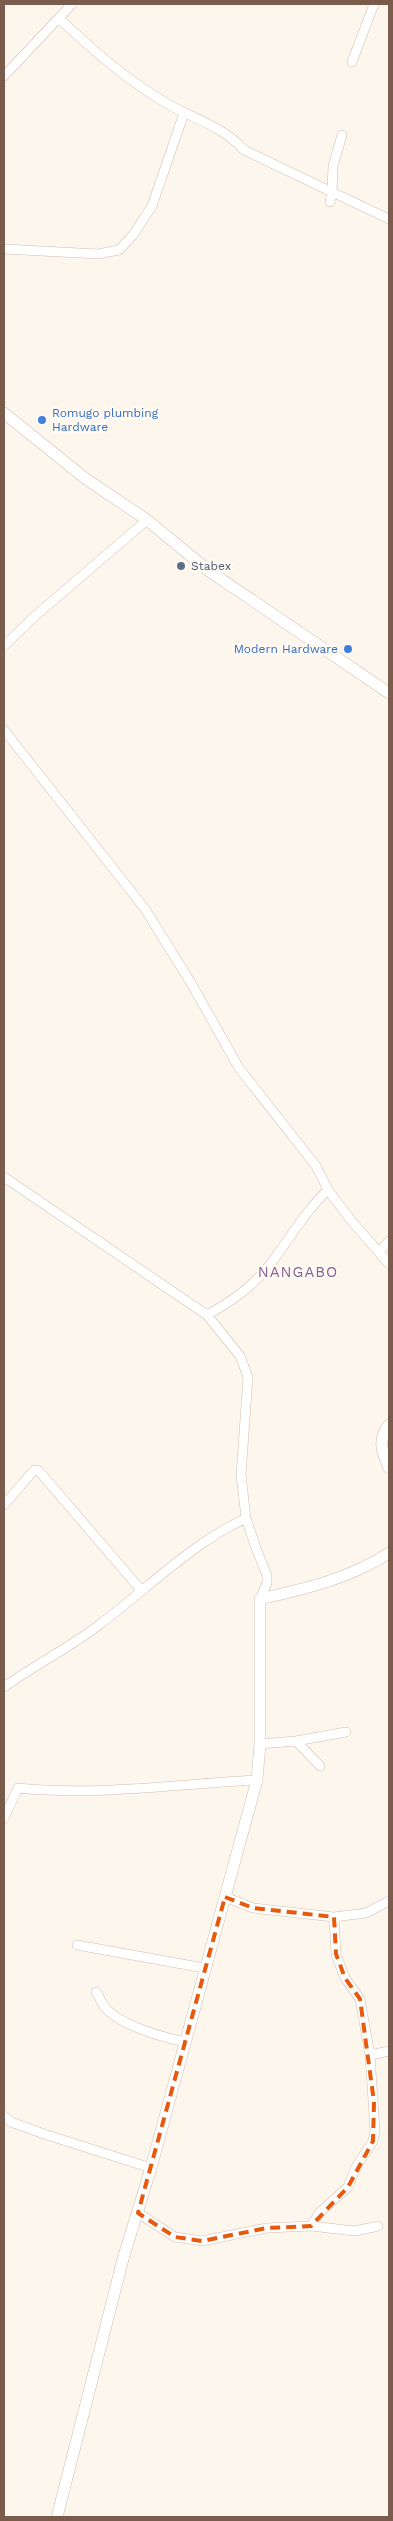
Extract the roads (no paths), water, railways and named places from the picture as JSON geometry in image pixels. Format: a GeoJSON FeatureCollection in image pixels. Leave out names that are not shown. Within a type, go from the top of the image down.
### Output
{"type":"FeatureCollection","features":[{"type":"Feature","properties":{"kind":"street"},"geometry":{"type":"LineString","coordinates":[[4,76],[72,4]]}},
{"type":"Feature","properties":{"kind":"street"},"geometry":{"type":"LineString","coordinates":[[352,62],[374,4]]}},
{"type":"Feature","properties":{"kind":"street"},"geometry":{"type":"LineString","coordinates":[[59,18],[89,47],[165,102],[184,113],[216,127],[235,140],[244,150],[389,219]]}},
{"type":"Feature","properties":{"kind":"street"},"geometry":{"type":"LineString","coordinates":[[4,249],[98,254],[119,250],[133,235],[152,206],[184,113]]}},
{"type":"Feature","properties":{"kind":"street"},"geometry":{"type":"LineString","coordinates":[[330,202],[333,166],[342,135]]}},
{"type":"Feature","properties":{"kind":"street"},"geometry":{"type":"LineString","coordinates":[[4,413],[86,479],[147,520],[209,571],[389,693]]}},
{"type":"Feature","properties":{"kind":"street"},"geometry":{"type":"LineString","coordinates":[[4,646],[35,616],[147,520]]}},
{"type":"Feature","properties":{"kind":"street"},"geometry":{"type":"LineString","coordinates":[[4,730],[145,909],[191,983],[239,1068],[316,1166],[328,1190],[389,1264]]}},
{"type":"Feature","properties":{"kind":"street"},"geometry":{"type":"LineString","coordinates":[[4,1177],[207,1315],[240,1356],[247,1369],[248,1377],[241,1475],[246,1518],[267,1575],[267,1583],[260,1599],[260,1744],[257,1780],[204,1968],[151,2168],[123,2259],[57,2517]]}},
{"type":"Feature","properties":{"kind":"street"},"geometry":{"type":"LineString","coordinates":[[207,1315],[235,1299],[251,1285],[267,1268],[313,1205],[328,1190]]}},
{"type":"Feature","properties":{"kind":"street"},"geometry":{"type":"LineString","coordinates":[[379,1252],[389,1241]]}},
{"type":"Feature","properties":{"kind":"street"},"geometry":{"type":"LineString","coordinates":[[389,1425],[381,1440],[381,1452],[389,1468]]}},
{"type":"Feature","properties":{"kind":"street"},"geometry":{"type":"LineString","coordinates":[[5,1502],[27,1476],[34,1470],[39,1471],[141,1590]]}},
{"type":"Feature","properties":{"kind":"street"},"geometry":{"type":"LineString","coordinates":[[4,1687],[99,1626],[141,1590],[220,1530],[246,1518]]}},
{"type":"Feature","properties":{"kind":"street"},"geometry":{"type":"LineString","coordinates":[[260,1599],[316,1586],[377,1561],[389,1553]]}},
{"type":"Feature","properties":{"kind":"street"},"geometry":{"type":"LineString","coordinates":[[260,1744],[296,1741],[346,1732]]}},
{"type":"Feature","properties":{"kind":"street"},"geometry":{"type":"LineString","coordinates":[[296,1741],[320,1766]]}},
{"type":"Feature","properties":{"kind":"street"},"geometry":{"type":"LineString","coordinates":[[4,1818],[18,1788],[49,1791],[96,1790],[257,1780]]}},
{"type":"Feature","properties":{"kind":"street"},"geometry":{"type":"LineString","coordinates":[[225,1897],[253,1908],[334,1917],[366,1913],[389,1902]]}},
{"type":"Feature","properties":{"kind":"street"},"geometry":{"type":"LineString","coordinates":[[311,2226],[320,2212],[348,2187],[356,2167],[373,2141],[374,2102],[370,2055],[360,1999],[345,1978],[336,1954],[334,1917]]}},
{"type":"Feature","properties":{"kind":"street"},"geometry":{"type":"LineString","coordinates":[[77,1945],[204,1968]]}},
{"type":"Feature","properties":{"kind":"street"},"geometry":{"type":"LineString","coordinates":[[96,1992],[104,2006],[132,2025],[167,2038],[185,2042]]}},
{"type":"Feature","properties":{"kind":"street"},"geometry":{"type":"LineString","coordinates":[[370,2055],[389,2051]]}},
{"type":"Feature","properties":{"kind":"street"},"geometry":{"type":"LineString","coordinates":[[4,2116],[11,2122],[44,2134],[151,2168]]}},
{"type":"Feature","properties":{"kind":"street"},"geometry":{"type":"LineString","coordinates":[[138,2213],[174,2237],[202,2241],[267,2228],[311,2226],[355,2231],[378,2226]]}},
{"type":"Feature","properties":{"kind":"place","name":"Romugo plumbing Hardware"},"geometry":{"type":"Point","coordinates":[42,420]}},
{"type":"Feature","properties":{"kind":"place","name":"Stabex"},"geometry":{"type":"Point","coordinates":[181,566]}},
{"type":"Feature","properties":{"kind":"place","name":"Modern Hardware"},"geometry":{"type":"Point","coordinates":[348,649]}},
{"type":"Feature","properties":{"kind":"district","name":"NANGABO"},"geometry":{"type":"Point","coordinates":[298,1272]}}]}
